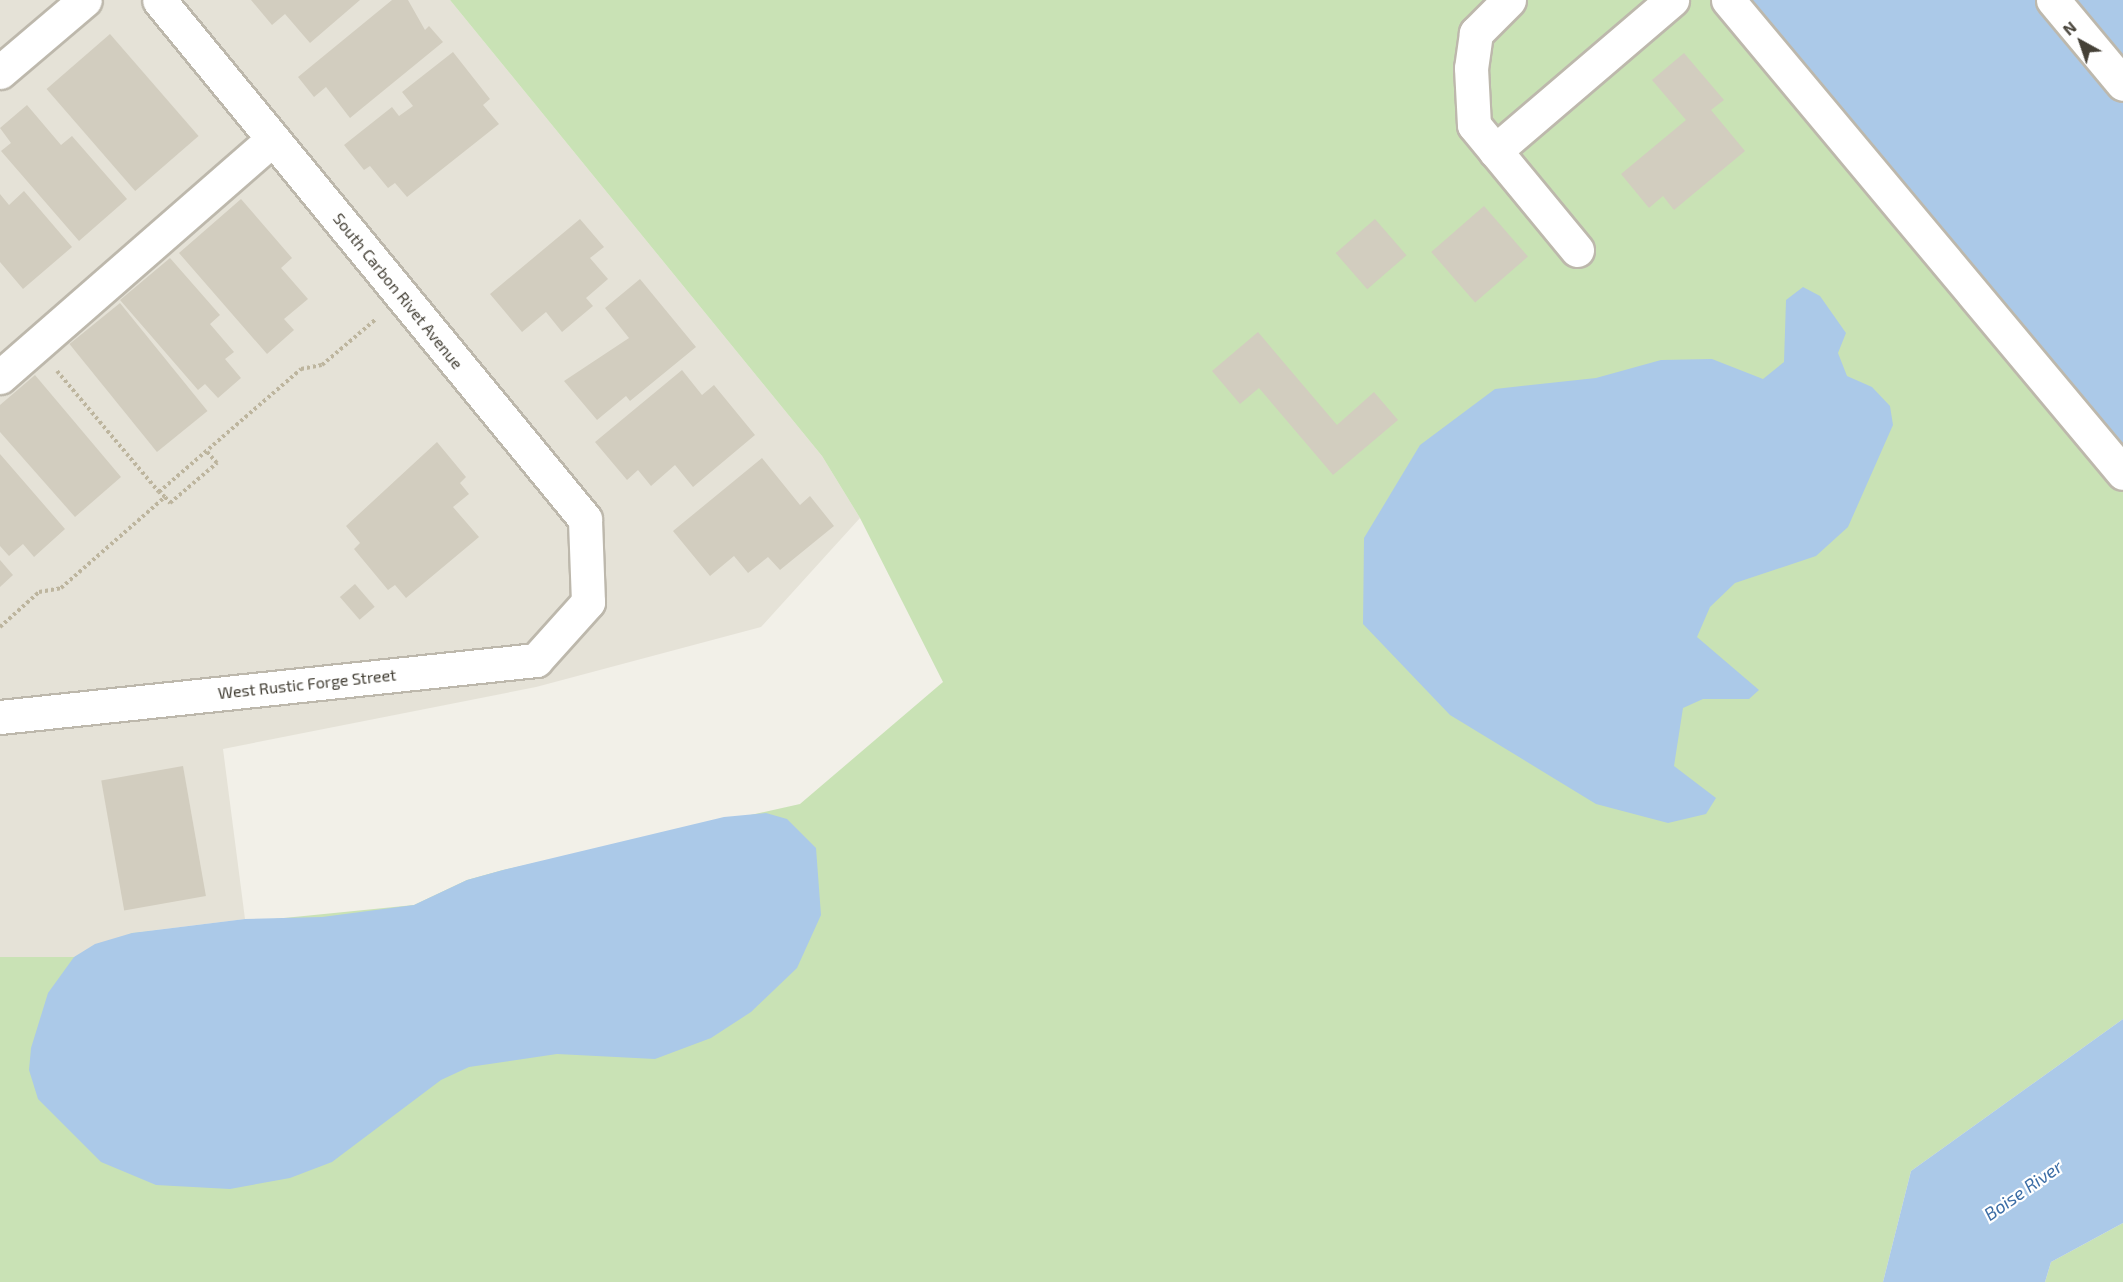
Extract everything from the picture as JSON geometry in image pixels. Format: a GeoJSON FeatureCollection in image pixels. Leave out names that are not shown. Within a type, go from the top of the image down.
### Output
{"type":"FeatureCollection","features":[{"type":"Feature","properties":{"kind":"street"},"geometry":{"type":"LineString","coordinates":[[0,72],[85,0]]}},
{"type":"Feature","properties":{"kind":"street","name":"South Carbon Rivet Avenue"},"geometry":{"type":"LineString","coordinates":[[159,0],[585,519],[588,602]]}},
{"type":"Feature","properties":{"kind":"street"},"geometry":{"type":"LineString","coordinates":[[1509,0],[1476,33],[1471,68],[1474,125],[1577,250]]}},
{"type":"Feature","properties":{"kind":"street"},"geometry":{"type":"LineString","coordinates":[[1495,151],[1672,0]]}},
{"type":"Feature","properties":{"kind":"street"},"geometry":{"type":"LineString","coordinates":[[1728,0],[2123,474]]}},
{"type":"Feature","properties":{"kind":"street"},"geometry":{"type":"LineString","coordinates":[[2053,0],[2123,84]]}},
{"type":"Feature","properties":{"kind":"street"},"geometry":{"type":"LineString","coordinates":[[0,377],[273,139]]}},
{"type":"Feature","properties":{"kind":"street","name":"West Rustic Forge Street"},"geometry":{"type":"LineString","coordinates":[[0,717],[536,660],[588,602]]}},
{"type":"Feature","properties":{"kind":"path"},"geometry":{"type":"LineString","coordinates":[[159,492],[301,369],[322,365],[378,318]]}},
{"type":"Feature","properties":{"kind":"path"},"geometry":{"type":"LineString","coordinates":[[53,366],[170,503],[217,463],[207,452]]}},
{"type":"Feature","properties":{"kind":"path"},"geometry":{"type":"LineString","coordinates":[[0,627],[39,592],[61,588],[165,497]]}},
{"type":"Feature","properties":{"kind":"shaded area"},"geometry":{"type":"Polygon","coordinates":[[[0,0],[450,0],[822,456],[860,518],[761,627],[536,687],[223,749],[245,919],[132,933],[74,957],[0,957],[0,0]]]}},
{"type":"Feature","properties":{"kind":"green space"},"geometry":{"type":"Polygon","coordinates":[[[450,0],[1714,0],[2123,492],[2123,1019],[1911,1171],[1883,1282],[0,1282],[0,957],[74,957],[132,933],[414,905],[467,880],[503,870],[800,804],[943,682],[860,518],[822,456],[450,0]]]}},
{"type":"Feature","properties":{"kind":"green space"},"geometry":{"type":"Polygon","coordinates":[[[2123,1223],[2123,1282],[2045,1282],[2051,1262],[2123,1223]]]}},
{"type":"Feature","properties":{"kind":"water"},"geometry":{"type":"Polygon","coordinates":[[[1748,0],[2040,0],[2123,97],[2123,446],[1748,0]]]}},
{"type":"Feature","properties":{"kind":"water"},"geometry":{"type":"Polygon","coordinates":[[[2060,0],[2123,0],[2123,73],[2060,0]]]}},
{"type":"Feature","properties":{"kind":"water"},"geometry":{"type":"Polygon","coordinates":[[[1803,287],[1820,296],[1846,333],[1838,353],[1847,376],[1872,387],[1890,406],[1893,425],[1848,527],[1816,556],[1735,583],[1710,607],[1697,637],[1759,690],[1749,699],[1703,699],[1683,708],[1674,766],[1716,798],[1706,814],[1668,823],[1596,804],[1450,715],[1363,624],[1364,538],[1420,445],[1495,389],[1596,378],[1661,360],[1712,359],[1763,379],[1784,362],[1786,300],[1803,287]]]}},
{"type":"Feature","properties":{"kind":"water"},"geometry":{"type":"Polygon","coordinates":[[[766,813],[787,819],[816,848],[821,915],[797,968],[751,1012],[711,1038],[655,1059],[557,1054],[469,1067],[441,1080],[332,1162],[290,1178],[230,1189],[156,1185],[101,1162],[38,1099],[29,1070],[31,1048],[48,993],[74,957],[95,944],[132,933],[245,919],[322,917],[414,905],[467,880],[503,870],[724,817],[766,813]]]}},
{"type":"Feature","properties":{"kind":"water","name":"Boise River"},"geometry":{"type":"Polygon","coordinates":[[[2123,1019],[2123,1223],[2051,1262],[2045,1282],[1883,1282],[1911,1171],[2123,1019]]]}},
{"type":"Feature","properties":{"kind":"building"},"geometry":{"type":"Polygon","coordinates":[[[251,0],[360,0],[310,43],[285,14],[272,25],[251,0]]]}},
{"type":"Feature","properties":{"kind":"building"},"geometry":{"type":"Polygon","coordinates":[[[392,0],[408,0],[425,30],[429,26],[443,42],[350,118],[326,87],[314,97],[298,77],[392,0]]]}},
{"type":"Feature","properties":{"kind":"building"},"geometry":{"type":"Polygon","coordinates":[[[110,34],[199,136],[135,191],[47,89],[110,34]]]}},
{"type":"Feature","properties":{"kind":"building"},"geometry":{"type":"Polygon","coordinates":[[[453,52],[490,99],[483,105],[499,124],[407,197],[395,183],[388,188],[370,166],[364,170],[344,145],[392,107],[399,116],[413,106],[402,92],[453,52]]]}},
{"type":"Feature","properties":{"kind":"building"},"geometry":{"type":"Polygon","coordinates":[[[1684,53],[1724,100],[1711,110],[1745,151],[1674,210],[1663,196],[1649,208],[1621,174],[1686,120],[1652,80],[1684,53]]]}},
{"type":"Feature","properties":{"kind":"building"},"geometry":{"type":"Polygon","coordinates":[[[27,105],[61,145],[72,136],[127,199],[79,241],[1,151],[11,143],[0,128],[27,105]]]}},
{"type":"Feature","properties":{"kind":"building"},"geometry":{"type":"Polygon","coordinates":[[[24,191],[72,247],[23,289],[0,262],[0,194],[9,205],[24,191]]]}},
{"type":"Feature","properties":{"kind":"building"},"geometry":{"type":"Polygon","coordinates":[[[241,199],[292,258],[281,268],[308,299],[284,319],[294,330],[267,354],[179,253],[241,199]]]}},
{"type":"Feature","properties":{"kind":"building"},"geometry":{"type":"Polygon","coordinates":[[[1484,206],[1528,257],[1475,302],[1431,252],[1484,206]]]}},
{"type":"Feature","properties":{"kind":"building"},"geometry":{"type":"Polygon","coordinates":[[[580,219],[604,247],[590,258],[608,279],[586,298],[593,306],[562,332],[546,312],[522,332],[490,294],[580,219]]]}},
{"type":"Feature","properties":{"kind":"building"},"geometry":{"type":"Polygon","coordinates":[[[1375,219],[1406,255],[1367,289],[1336,253],[1375,219]]]}},
{"type":"Feature","properties":{"kind":"building"},"geometry":{"type":"Polygon","coordinates":[[[170,258],[220,315],[210,324],[234,352],[225,359],[241,378],[218,398],[205,384],[198,390],[120,300],[170,258]]]}},
{"type":"Feature","properties":{"kind":"building"},"geometry":{"type":"Polygon","coordinates":[[[640,279],[696,347],[630,401],[626,396],[597,420],[564,381],[629,338],[605,308],[640,279]]]}},
{"type":"Feature","properties":{"kind":"building"},"geometry":{"type":"Polygon","coordinates":[[[120,303],[207,411],[157,452],[69,344],[120,303]]]}},
{"type":"Feature","properties":{"kind":"building"},"geometry":{"type":"Polygon","coordinates":[[[1258,332],[1337,425],[1374,392],[1398,420],[1333,475],[1259,388],[1240,404],[1212,371],[1258,332]]]}},
{"type":"Feature","properties":{"kind":"building"},"geometry":{"type":"Polygon","coordinates":[[[682,370],[702,395],[714,385],[755,435],[693,487],[675,465],[651,486],[638,470],[627,480],[595,442],[682,370]]]}},
{"type":"Feature","properties":{"kind":"building"},"geometry":{"type":"Polygon","coordinates":[[[35,375],[121,477],[75,517],[0,432],[0,405],[35,375]]]}},
{"type":"Feature","properties":{"kind":"building"},"geometry":{"type":"Polygon","coordinates":[[[437,442],[466,477],[460,483],[469,494],[453,507],[479,537],[406,598],[395,585],[388,590],[354,549],[360,543],[346,526],[437,442]]]}},
{"type":"Feature","properties":{"kind":"building"},"geometry":{"type":"Polygon","coordinates":[[[0,454],[65,529],[34,557],[23,544],[9,556],[0,546],[0,454]]]}},
{"type":"Feature","properties":{"kind":"building"},"geometry":{"type":"Polygon","coordinates":[[[762,458],[800,505],[810,496],[834,526],[780,570],[768,557],[748,573],[734,556],[710,576],[673,531],[762,458]]]}},
{"type":"Feature","properties":{"kind":"building"},"geometry":{"type":"Polygon","coordinates":[[[0,560],[13,575],[0,587],[0,560]]]}},
{"type":"Feature","properties":{"kind":"building"},"geometry":{"type":"Polygon","coordinates":[[[355,584],[375,607],[360,620],[340,597],[355,584]]]}},
{"type":"Feature","properties":{"kind":"building"},"geometry":{"type":"Polygon","coordinates":[[[183,766],[206,896],[124,910],[101,780],[183,766]]]}}]}
